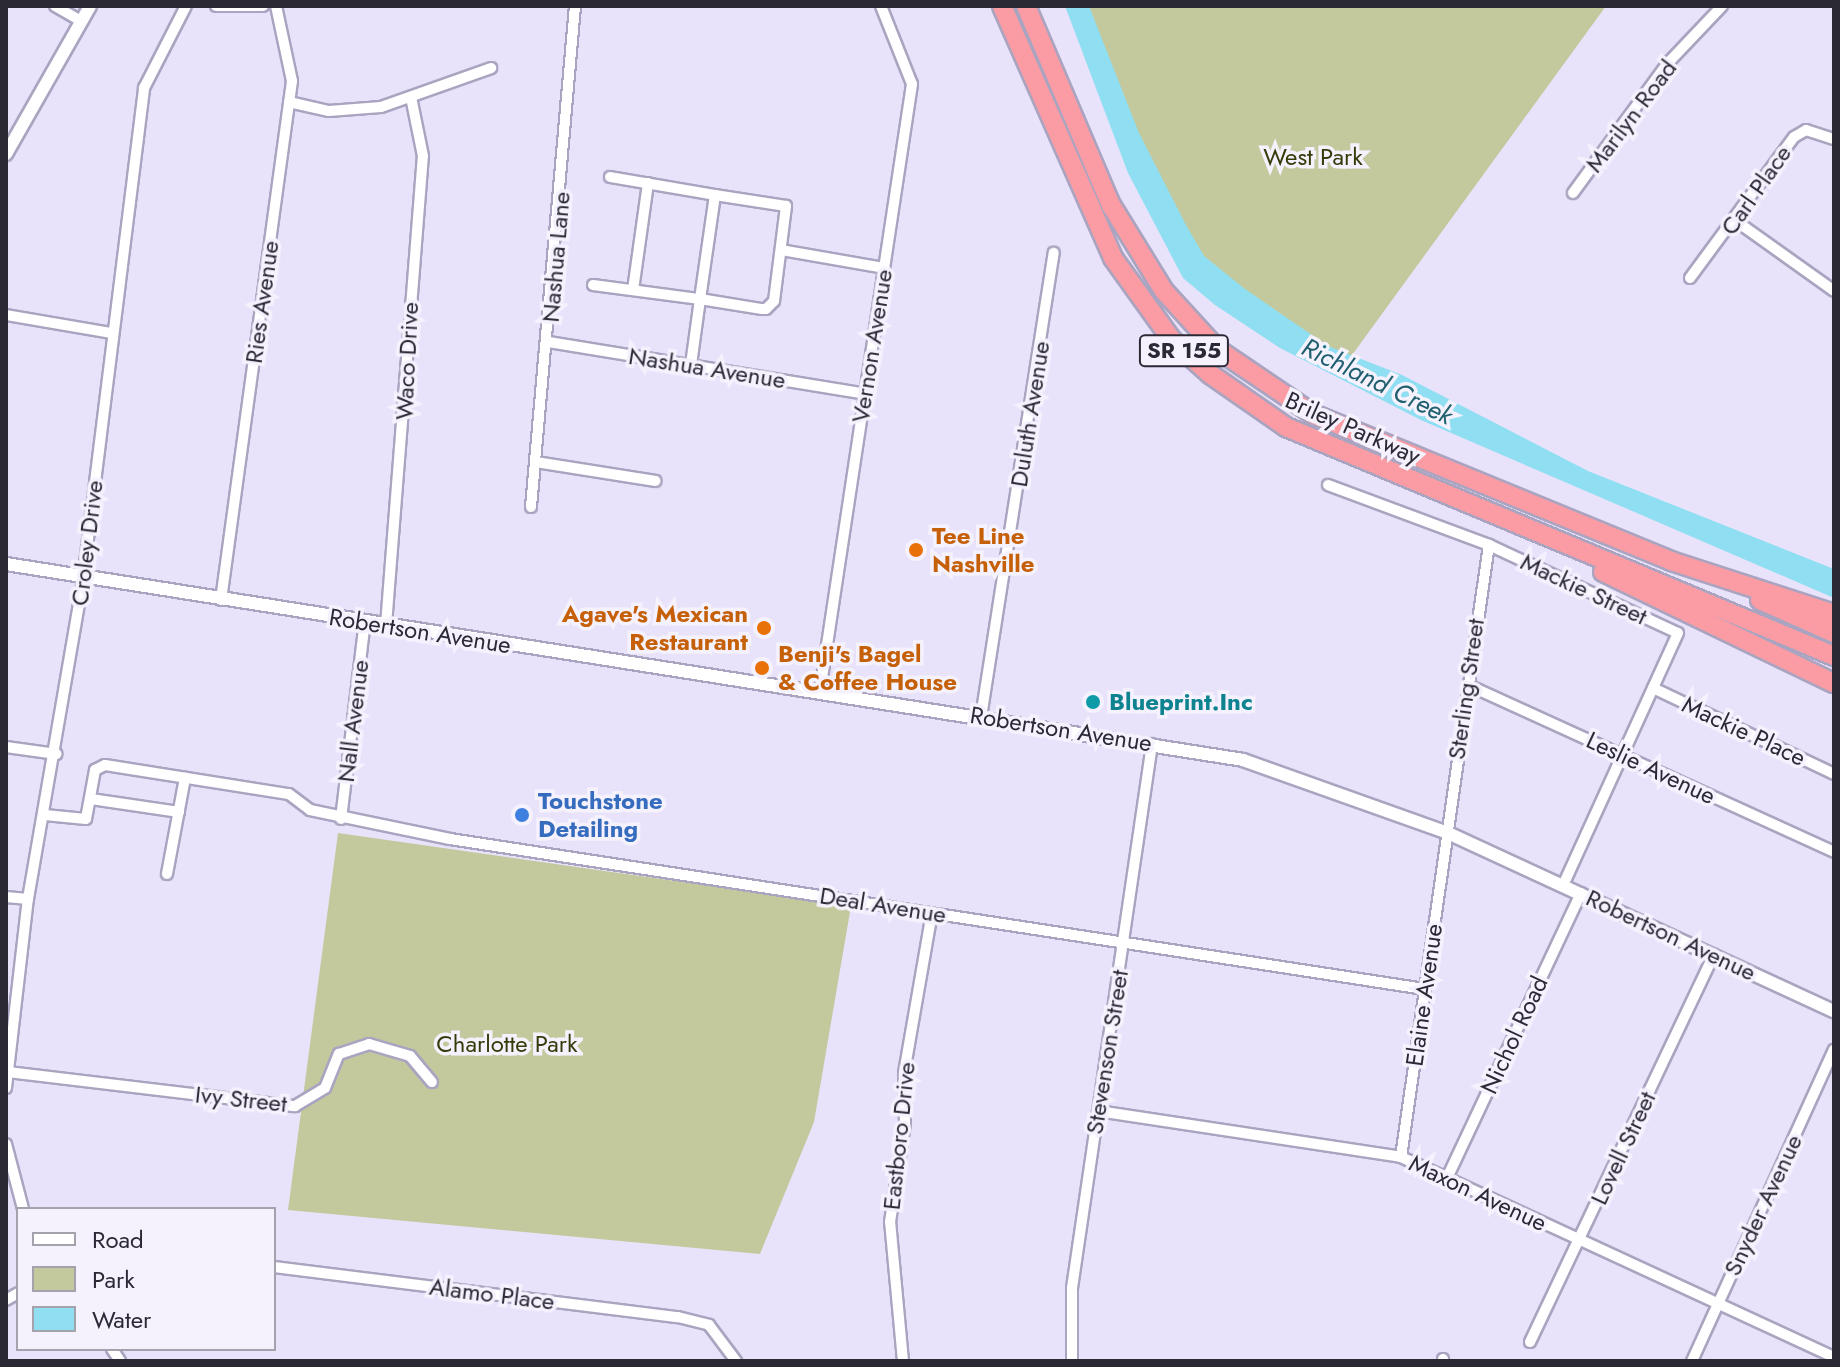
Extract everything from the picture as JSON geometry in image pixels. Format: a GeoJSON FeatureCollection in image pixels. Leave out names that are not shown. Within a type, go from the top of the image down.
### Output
{"type":"FeatureCollection","features":[{"type":"Feature","properties":{"kind":"highway","name":"Briley Parkway"},"geometry":{"type":"LineString","coordinates":[[1002,6],[1095,224],[1172,340],[1286,427],[1479,511],[1834,656]]}},
{"type":"Feature","properties":{"kind":"highway","name":"Briley Parkway"},"geometry":{"type":"LineString","coordinates":[[1026,6],[1111,205],[1164,291],[1217,349],[1313,414],[1671,561],[1832,613]]}},
{"type":"Feature","properties":{"kind":"highway"},"geometry":{"type":"LineString","coordinates":[[1479,511],[1834,683]]}},
{"type":"Feature","properties":{"kind":"highway"},"geometry":{"type":"LineString","coordinates":[[1671,561],[1834,633]]}},
{"type":"Feature","properties":{"kind":"street"},"geometry":{"type":"LineString","coordinates":[[55,6],[81,21]]}},
{"type":"Feature","properties":{"kind":"street"},"geometry":{"type":"LineString","coordinates":[[6,154],[90,6]]}},
{"type":"Feature","properties":{"kind":"street","name":"Croley Drive"},"geometry":{"type":"LineString","coordinates":[[6,1088],[28,899],[57,754],[83,579],[111,333],[144,88],[186,6]]}},
{"type":"Feature","properties":{"kind":"street"},"geometry":{"type":"LineString","coordinates":[[216,6],[263,6]]}},
{"type":"Feature","properties":{"kind":"street","name":"Ries Avenue"},"geometry":{"type":"LineString","coordinates":[[221,600],[289,102],[292,62],[276,6]]}},
{"type":"Feature","properties":{"kind":"street","name":"Nashua Lane"},"geometry":{"type":"LineString","coordinates":[[531,507],[549,342],[575,6]]}},
{"type":"Feature","properties":{"kind":"street","name":"Vernon Avenue"},"geometry":{"type":"LineString","coordinates":[[820,691],[912,84],[881,6]]}},
{"type":"Feature","properties":{"kind":"street","name":"Marilyn Road"},"geometry":{"type":"LineString","coordinates":[[1573,193],[1667,64],[1722,6]]}},
{"type":"Feature","properties":{"kind":"street"},"geometry":{"type":"LineString","coordinates":[[289,102],[329,111],[411,97],[491,68]]}},
{"type":"Feature","properties":{"kind":"street","name":"Waco Drive"},"geometry":{"type":"LineString","coordinates":[[386,625],[423,156],[411,97]]}},
{"type":"Feature","properties":{"kind":"street","name":"Carl Place"},"geometry":{"type":"LineString","coordinates":[[1690,278],[1736,221],[1794,137],[1806,130],[1834,139]]}},
{"type":"Feature","properties":{"kind":"street"},"geometry":{"type":"LineString","coordinates":[[593,285],[766,309],[781,250],[786,206],[610,177]]}},
{"type":"Feature","properties":{"kind":"street"},"geometry":{"type":"LineString","coordinates":[[633,290],[648,183]]}},
{"type":"Feature","properties":{"kind":"street"},"geometry":{"type":"LineString","coordinates":[[691,365],[715,195]]}},
{"type":"Feature","properties":{"kind":"street"},"geometry":{"type":"LineString","coordinates":[[1736,221],[1834,291]]}},
{"type":"Feature","properties":{"kind":"street"},"geometry":{"type":"LineString","coordinates":[[781,250],[884,268]]}},
{"type":"Feature","properties":{"kind":"street","name":"Duluth Avenue"},"geometry":{"type":"LineString","coordinates":[[981,717],[1054,253]]}},
{"type":"Feature","properties":{"kind":"street"},"geometry":{"type":"LineString","coordinates":[[6,315],[111,333]]}},
{"type":"Feature","properties":{"kind":"street","name":"Nashua Avenue"},"geometry":{"type":"LineString","coordinates":[[549,342],[865,394]]}},
{"type":"Feature","properties":{"kind":"street"},"geometry":{"type":"LineString","coordinates":[[536,462],[656,481]]}},
{"type":"Feature","properties":{"kind":"street","name":"Mackie Street"},"geometry":{"type":"LineString","coordinates":[[1328,485],[1489,545],[1678,633],[1653,688]]}},
{"type":"Feature","properties":{"kind":"street","name":"Sterling Street"},"geometry":{"type":"LineString","coordinates":[[1448,833],[1445,818],[1489,545]]}},
{"type":"Feature","properties":{"kind":"street","name":"Robertson Avenue"},"geometry":{"type":"LineString","coordinates":[[6,564],[83,579],[820,691],[1243,760],[1448,833],[1834,1011]]}},
{"type":"Feature","properties":{"kind":"street","name":"Nall Avenue"},"geometry":{"type":"LineString","coordinates":[[341,819],[365,622]]}},
{"type":"Feature","properties":{"kind":"street","name":"Leslie Avenue"},"geometry":{"type":"LineString","coordinates":[[1468,685],[1834,852]]}},
{"type":"Feature","properties":{"kind":"street"},"geometry":{"type":"LineString","coordinates":[[1563,885],[1653,688]]}},
{"type":"Feature","properties":{"kind":"street","name":"Mackie Place"},"geometry":{"type":"LineString","coordinates":[[1653,688],[1834,774]]}},
{"type":"Feature","properties":{"kind":"street","name":"Stevenson Street"},"geometry":{"type":"LineString","coordinates":[[1072,1361],[1072,1288],[1152,744]]}},
{"type":"Feature","properties":{"kind":"street"},"geometry":{"type":"LineString","coordinates":[[6,747],[57,754]]}},
{"type":"Feature","properties":{"kind":"street","name":"Deal Avenue"},"geometry":{"type":"LineString","coordinates":[[91,799],[98,767],[185,778],[289,794],[310,810],[341,819],[932,913],[1124,939],[1425,989]]}},
{"type":"Feature","properties":{"kind":"street"},"geometry":{"type":"LineString","coordinates":[[167,874],[185,778]]}},
{"type":"Feature","properties":{"kind":"street"},"geometry":{"type":"LineString","coordinates":[[45,815],[86,819],[91,799],[179,812]]}},
{"type":"Feature","properties":{"kind":"street","name":"Elaine Avenue"},"geometry":{"type":"LineString","coordinates":[[1401,1157],[1448,833]]}},
{"type":"Feature","properties":{"kind":"street","name":"Nichol Road"},"geometry":{"type":"LineString","coordinates":[[1447,1178],[1581,893]]}},
{"type":"Feature","properties":{"kind":"street"},"geometry":{"type":"LineString","coordinates":[[6,897],[28,899]]}},
{"type":"Feature","properties":{"kind":"street","name":"Eastboro Drive"},"geometry":{"type":"LineString","coordinates":[[903,1361],[890,1222],[905,1124],[906,1063],[932,913]]}},
{"type":"Feature","properties":{"kind":"street","name":"Lovell Street"},"geometry":{"type":"LineString","coordinates":[[1530,1342],[1714,954]]}},
{"type":"Feature","properties":{"kind":"street","name":"Ivy Street"},"geometry":{"type":"LineString","coordinates":[[8,1072],[295,1106],[325,1088],[339,1054],[369,1044],[410,1056],[432,1082]]}},
{"type":"Feature","properties":{"kind":"street","name":"Snyder Avenue"},"geometry":{"type":"LineString","coordinates":[[1692,1361],[1834,1050]]}},
{"type":"Feature","properties":{"kind":"street","name":"Maxon Avenue"},"geometry":{"type":"LineString","coordinates":[[1098,1111],[1401,1157],[1834,1357]]}},
{"type":"Feature","properties":{"kind":"street"},"geometry":{"type":"LineString","coordinates":[[6,1144],[22,1207]]}},
{"type":"Feature","properties":{"kind":"street","name":"Alamo Place"},"geometry":{"type":"LineString","coordinates":[[276,1267],[709,1325],[736,1361]]}},
{"type":"Feature","properties":{"kind":"green space","name":"West Park"},"geometry":{"type":"Polygon","coordinates":[[[1087,6],[1606,6],[1347,362],[1193,253],[1135,148],[1087,6]]]}},
{"type":"Feature","properties":{"kind":"green space","name":"Charlotte Park"},"geometry":{"type":"Polygon","coordinates":[[[338,833],[851,906],[814,1122],[760,1254],[288,1210],[338,833]]]}},
{"type":"Feature","properties":{"kind":"water","name":"Richland Creek"},"geometry":{"type":"Polygon","coordinates":[[[1065,6],[1089,6],[1139,133],[1186,225],[1204,256],[1245,289],[1328,346],[1402,375],[1588,471],[1834,569],[1834,598],[1421,420],[1280,348],[1215,305],[1183,278],[1128,173],[1065,6]]]}},
{"type":"Feature","properties":{"kind":"place","name":"Tee Line Nashville"},"geometry":{"type":"Point","coordinates":[916,550]}},
{"type":"Feature","properties":{"kind":"place","name":"Agave's Mexican Restaurant"},"geometry":{"type":"Point","coordinates":[764,628]}},
{"type":"Feature","properties":{"kind":"place","name":"Benji's Bagel & Coffee House"},"geometry":{"type":"Point","coordinates":[762,668]}},
{"type":"Feature","properties":{"kind":"place","name":"Blueprint.Inc"},"geometry":{"type":"Point","coordinates":[1093,702]}},
{"type":"Feature","properties":{"kind":"place","name":"Touchstone Detailing"},"geometry":{"type":"Point","coordinates":[522,815]}}]}
